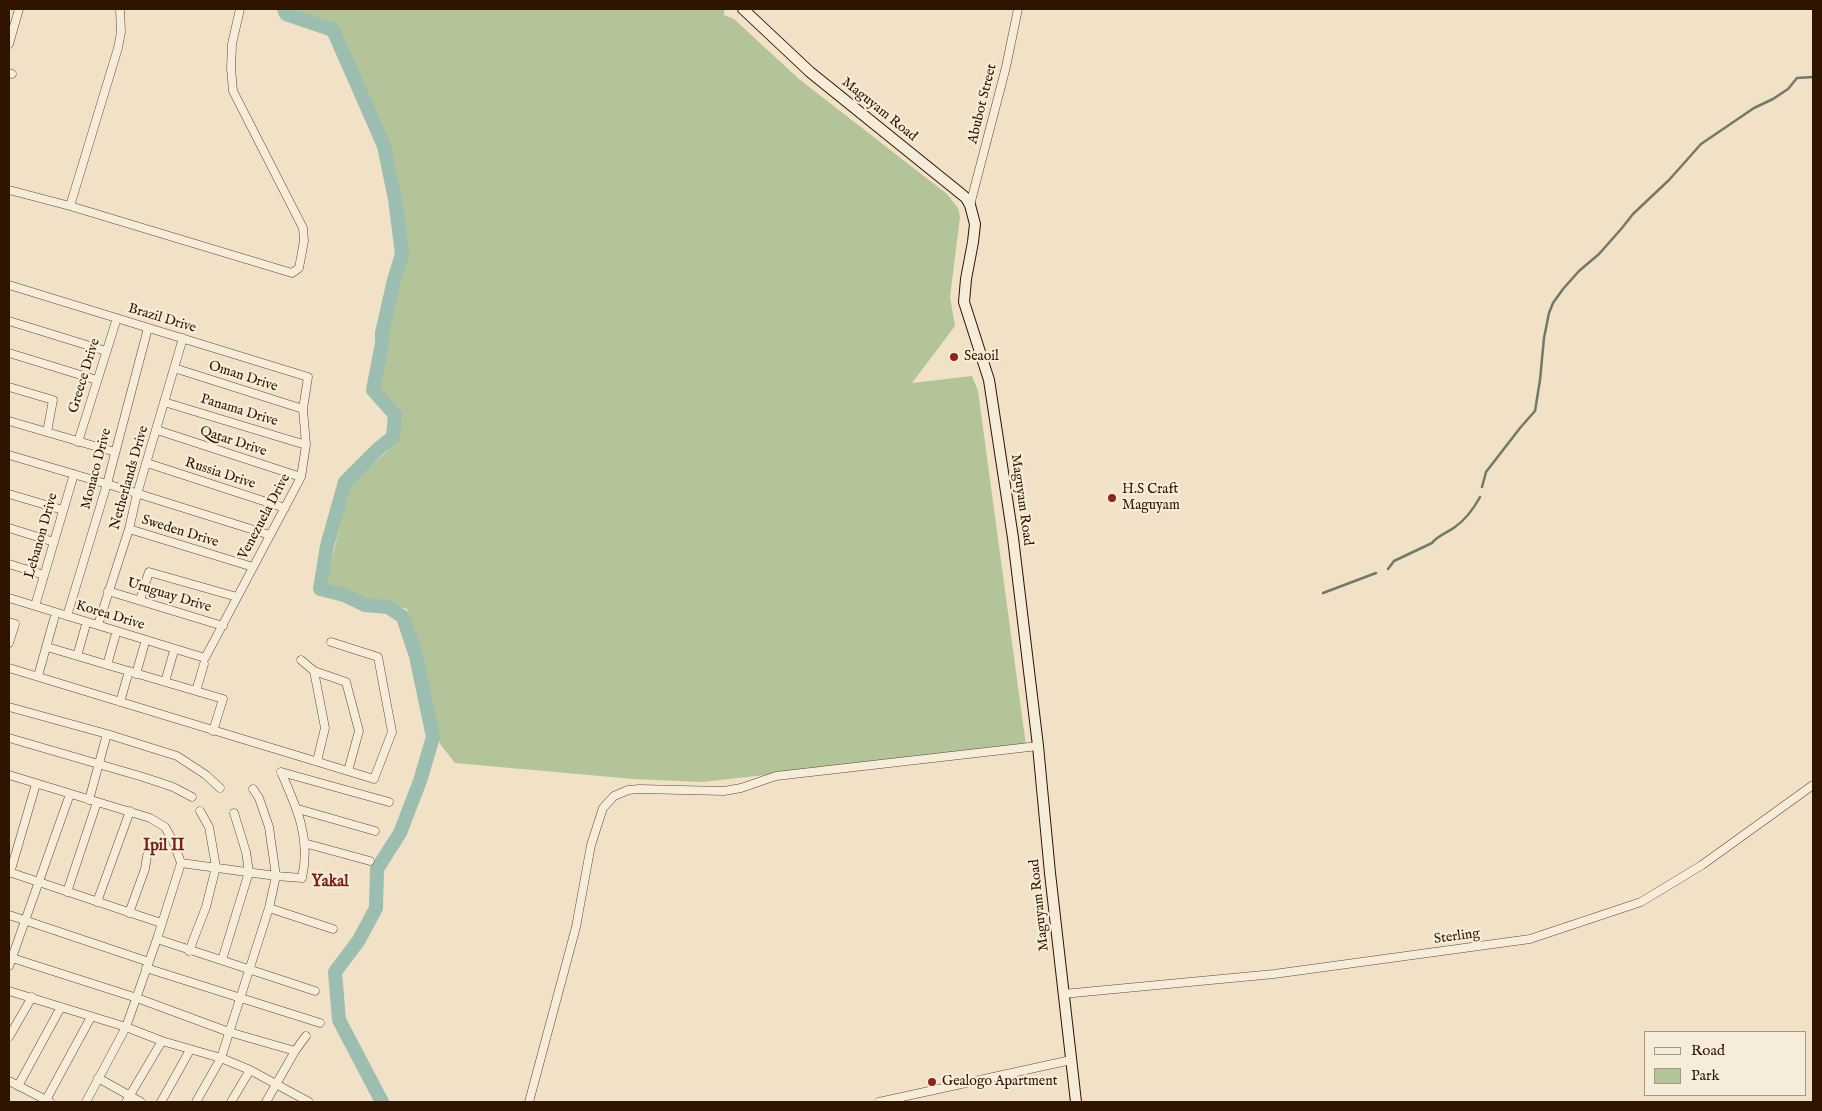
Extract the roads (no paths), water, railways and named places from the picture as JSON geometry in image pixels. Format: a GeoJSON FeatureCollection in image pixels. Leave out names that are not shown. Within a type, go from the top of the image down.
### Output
{"type":"FeatureCollection","features":[{"type":"Feature","properties":{"kind":"main road","name":"Maguyam Road"},"geometry":{"type":"LineString","coordinates":[[743,9],[810,72],[960,192],[966,198],[974,214],[975,231],[966,279],[964,302],[990,380],[1013,538],[1038,746],[1076,1102]]}},
{"type":"Feature","properties":{"kind":"street"},"geometry":{"type":"LineString","coordinates":[[9,44],[19,9]]}},
{"type":"Feature","properties":{"kind":"street"},"geometry":{"type":"LineString","coordinates":[[70,206],[118,48],[120,9]]}},
{"type":"Feature","properties":{"kind":"street"},"geometry":{"type":"LineString","coordinates":[[9,190],[70,206],[292,273],[299,268],[304,241],[303,228],[233,91],[231,68],[232,44],[240,9]]}},
{"type":"Feature","properties":{"kind":"street","name":"Abubot Street"},"geometry":{"type":"LineString","coordinates":[[970,205],[1006,67],[1018,9]]}},
{"type":"Feature","properties":{"kind":"street","name":"Brazil Drive"},"geometry":{"type":"LineString","coordinates":[[9,285],[308,377]]}},
{"type":"Feature","properties":{"kind":"street","name":"Greece Drive"},"geometry":{"type":"LineString","coordinates":[[78,442],[117,318]]}},
{"type":"Feature","properties":{"kind":"street"},"geometry":{"type":"LineString","coordinates":[[9,321],[106,351]]}},
{"type":"Feature","properties":{"kind":"street","name":"Monaco Drive"},"geometry":{"type":"LineString","coordinates":[[67,616],[107,484],[148,328]]}},
{"type":"Feature","properties":{"kind":"street","name":"Netherlands Drive"},"geometry":{"type":"LineString","coordinates":[[98,625],[129,529],[137,494],[183,338]]}},
{"type":"Feature","properties":{"kind":"street"},"geometry":{"type":"LineString","coordinates":[[9,353],[97,380]]}},
{"type":"Feature","properties":{"kind":"street","name":"Oman Drive"},"geometry":{"type":"LineString","coordinates":[[174,368],[303,409]]}},
{"type":"Feature","properties":{"kind":"street","name":"Venezuela Drive"},"geometry":{"type":"LineString","coordinates":[[196,691],[204,661],[236,597],[301,477],[306,445],[303,409],[308,377]]}},
{"type":"Feature","properties":{"kind":"street"},"geometry":{"type":"LineString","coordinates":[[9,387],[53,400],[47,432]]}},
{"type":"Feature","properties":{"kind":"street","name":"Panama Drive"},"geometry":{"type":"LineString","coordinates":[[164,402],[306,445]]}},
{"type":"Feature","properties":{"kind":"street"},"geometry":{"type":"LineString","coordinates":[[9,421],[115,452]]}},
{"type":"Feature","properties":{"kind":"street","name":"Qatar Drive"},"geometry":{"type":"LineString","coordinates":[[157,430],[301,477]]}},
{"type":"Feature","properties":{"kind":"street"},"geometry":{"type":"LineString","coordinates":[[9,455],[270,536]]}},
{"type":"Feature","properties":{"kind":"street","name":"Russia Drive"},"geometry":{"type":"LineString","coordinates":[[147,463],[285,508]]}},
{"type":"Feature","properties":{"kind":"street","name":"Lebanon Drive"},"geometry":{"type":"LineString","coordinates":[[35,606],[74,474]]}},
{"type":"Feature","properties":{"kind":"street"},"geometry":{"type":"LineString","coordinates":[[9,494],[63,510]]}},
{"type":"Feature","properties":{"kind":"street"},"geometry":{"type":"LineString","coordinates":[[9,528],[54,542]]}},
{"type":"Feature","properties":{"kind":"street","name":"Sweden Drive"},"geometry":{"type":"LineString","coordinates":[[129,529],[253,567]]}},
{"type":"Feature","properties":{"kind":"street"},"geometry":{"type":"LineString","coordinates":[[9,564],[44,575]]}},
{"type":"Feature","properties":{"kind":"street"},"geometry":{"type":"LineString","coordinates":[[140,600],[149,572],[236,597]]}},
{"type":"Feature","properties":{"kind":"street","name":"Uruguay Drive"},"geometry":{"type":"LineString","coordinates":[[108,591],[223,626]]}},
{"type":"Feature","properties":{"kind":"street","name":"Korea Drive"},"geometry":{"type":"LineString","coordinates":[[9,598],[98,625],[204,661]]}},
{"type":"Feature","properties":{"kind":"street"},"geometry":{"type":"LineString","coordinates":[[38,676],[54,619]]}},
{"type":"Feature","properties":{"kind":"street"},"geometry":{"type":"LineString","coordinates":[[9,622],[14,624],[9,643]]}},
{"type":"Feature","properties":{"kind":"street"},"geometry":{"type":"LineString","coordinates":[[77,656],[85,628]]}},
{"type":"Feature","properties":{"kind":"street"},"geometry":{"type":"LineString","coordinates":[[107,665],[115,637]]}},
{"type":"Feature","properties":{"kind":"street"},"geometry":{"type":"LineString","coordinates":[[9,668],[374,779],[392,732],[378,657],[331,642]]}},
{"type":"Feature","properties":{"kind":"street"},"geometry":{"type":"LineString","coordinates":[[120,702],[144,646]]}},
{"type":"Feature","properties":{"kind":"street"},"geometry":{"type":"LineString","coordinates":[[46,647],[223,699],[213,731]]}},
{"type":"Feature","properties":{"kind":"street"},"geometry":{"type":"LineString","coordinates":[[165,682],[173,654]]}},
{"type":"Feature","properties":{"kind":"street"},"geometry":{"type":"LineString","coordinates":[[301,660],[314,671],[346,682],[359,731],[348,771]]}},
{"type":"Feature","properties":{"kind":"street"},"geometry":{"type":"LineString","coordinates":[[314,671],[325,728],[317,761]]}},
{"type":"Feature","properties":{"kind":"street"},"geometry":{"type":"LineString","coordinates":[[9,707],[107,734],[177,756],[206,775],[220,788]]}},
{"type":"Feature","properties":{"kind":"street"},"geometry":{"type":"LineString","coordinates":[[88,800],[107,734]]}},
{"type":"Feature","properties":{"kind":"street"},"geometry":{"type":"LineString","coordinates":[[9,738],[173,787],[192,798]]}},
{"type":"Feature","properties":{"kind":"street"},"geometry":{"type":"LineString","coordinates":[[529,1102],[576,927],[592,845],[603,808],[614,796],[628,790],[639,789],[724,791],[741,788],[776,776],[1038,746]]}},
{"type":"Feature","properties":{"kind":"street"},"geometry":{"type":"LineString","coordinates":[[181,862],[302,878],[306,861],[298,809],[281,772],[389,802]]}},
{"type":"Feature","properties":{"kind":"street"},"geometry":{"type":"LineString","coordinates":[[9,775],[150,818],[165,827],[181,862],[157,940],[126,1027],[86,1102]]}},
{"type":"Feature","properties":{"kind":"street"},"geometry":{"type":"LineString","coordinates":[[36,784],[9,872],[161,923]]}},
{"type":"Feature","properties":{"kind":"street","name":"Sterling"},"geometry":{"type":"LineString","coordinates":[[1063,994],[1274,974],[1530,939],[1641,902],[1702,865],[1813,785]]}},
{"type":"Feature","properties":{"kind":"street"},"geometry":{"type":"LineString","coordinates":[[196,1102],[221,1058],[270,908],[276,876],[269,827],[253,789]]}},
{"type":"Feature","properties":{"kind":"street"},"geometry":{"type":"LineString","coordinates":[[9,966],[10,958],[70,794]]}},
{"type":"Feature","properties":{"kind":"street"},"geometry":{"type":"LineString","coordinates":[[67,892],[97,802]]}},
{"type":"Feature","properties":{"kind":"street"},"geometry":{"type":"LineString","coordinates":[[298,809],[375,831]]}},
{"type":"Feature","properties":{"kind":"street"},"geometry":{"type":"LineString","coordinates":[[97,902],[130,811]]}},
{"type":"Feature","properties":{"kind":"street"},"geometry":{"type":"LineString","coordinates":[[189,951],[206,907],[216,867],[209,827],[200,811]]}},
{"type":"Feature","properties":{"kind":"street"},"geometry":{"type":"LineString","coordinates":[[222,960],[249,872],[246,852],[234,813]]}},
{"type":"Feature","properties":{"kind":"street"},"geometry":{"type":"LineString","coordinates":[[304,843],[370,861]]}},
{"type":"Feature","properties":{"kind":"street"},"geometry":{"type":"LineString","coordinates":[[129,912],[145,869],[147,856]]}},
{"type":"Feature","properties":{"kind":"street"},"geometry":{"type":"LineString","coordinates":[[270,908],[333,929]]}},
{"type":"Feature","properties":{"kind":"street"},"geometry":{"type":"LineString","coordinates":[[9,914],[241,998],[320,1023]]}},
{"type":"Feature","properties":{"kind":"street"},"geometry":{"type":"LineString","coordinates":[[157,940],[315,991]]}},
{"type":"Feature","properties":{"kind":"street"},"geometry":{"type":"LineString","coordinates":[[10,958],[137,998],[229,1032],[295,1051]]}},
{"type":"Feature","properties":{"kind":"street"},"geometry":{"type":"LineString","coordinates":[[9,991],[126,1027],[190,1050],[221,1058],[250,1070],[309,1102]]}},
{"type":"Feature","properties":{"kind":"street"},"geometry":{"type":"LineString","coordinates":[[9,1038],[32,997]]}},
{"type":"Feature","properties":{"kind":"street"},"geometry":{"type":"LineString","coordinates":[[18,1086],[61,1007]]}},
{"type":"Feature","properties":{"kind":"street"},"geometry":{"type":"LineString","coordinates":[[9,1081],[48,1101],[91,1017]]}},
{"type":"Feature","properties":{"kind":"street"},"geometry":{"type":"LineString","coordinates":[[266,1102],[295,1051],[306,1036]]}},
{"type":"Feature","properties":{"kind":"street"},"geometry":{"type":"LineString","coordinates":[[128,1099],[162,1041]]}},
{"type":"Feature","properties":{"kind":"street"},"geometry":{"type":"LineString","coordinates":[[161,1102],[190,1050]]}},
{"type":"Feature","properties":{"kind":"street"},"geometry":{"type":"LineString","coordinates":[[879,1102],[1071,1060]]}},
{"type":"Feature","properties":{"kind":"street"},"geometry":{"type":"LineString","coordinates":[[231,1102],[250,1070]]}},
{"type":"Feature","properties":{"kind":"street"},"geometry":{"type":"LineString","coordinates":[[98,1078],[128,1099],[141,1102]]}},
{"type":"Feature","properties":{"kind":"waterway"},"geometry":{"type":"LineString","coordinates":[[284,9],[286,14],[333,30],[384,146],[395,199],[402,254],[382,333],[382,343],[373,390],[395,415],[393,437],[378,449],[345,482],[327,546],[320,589],[344,595],[365,605],[388,607],[403,617],[416,656],[433,737],[420,781],[400,833],[377,869],[376,908],[359,940],[335,972],[339,1020],[382,1102]]}},
{"type":"Feature","properties":{"kind":"waterway"},"geometry":{"type":"LineString","coordinates":[[1482,487],[1486,472],[1535,411],[1549,313],[1553,303],[1563,289],[1579,271],[1599,254],[1633,214],[1669,180],[1701,144],[1754,108],[1788,89],[1797,78],[1813,77]]}},
{"type":"Feature","properties":{"kind":"waterway"},"geometry":{"type":"LineString","coordinates":[[1388,569],[1394,561],[1432,543],[1459,524],[1469,514],[1480,497]]}},
{"type":"Feature","properties":{"kind":"waterway"},"geometry":{"type":"LineString","coordinates":[[1323,593],[1376,573]]}},
{"type":"Feature","properties":{"kind":"place","name":"Seaoil"},"geometry":{"type":"Point","coordinates":[954,357]}},
{"type":"Feature","properties":{"kind":"place","name":"H.S Craft Maguyam"},"geometry":{"type":"Point","coordinates":[1112,498]}},
{"type":"Feature","properties":{"kind":"place","name":"Gealogo Apartment"},"geometry":{"type":"Point","coordinates":[932,1082]}},
{"type":"Feature","properties":{"kind":"district","name":"Ipil II"},"geometry":{"type":"Point","coordinates":[164,847]}},
{"type":"Feature","properties":{"kind":"district","name":"Yakal"},"geometry":{"type":"Point","coordinates":[330,883]}}]}
